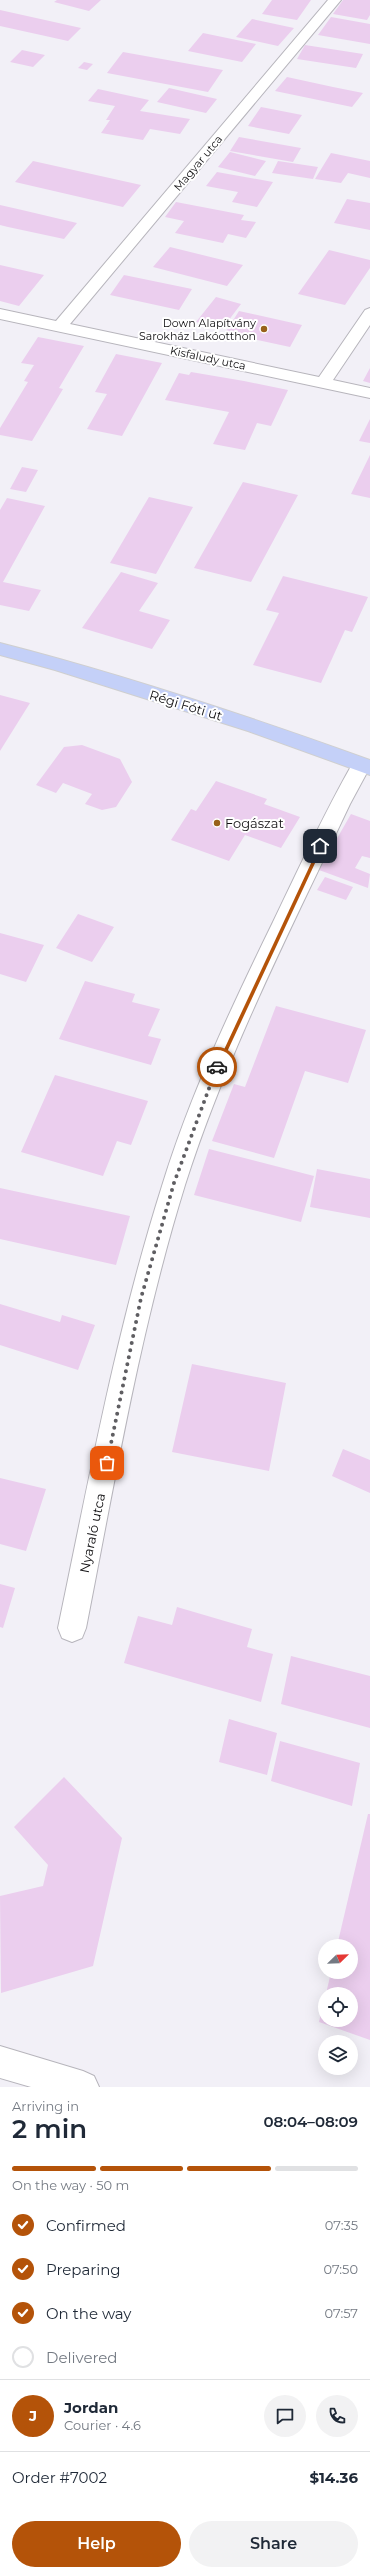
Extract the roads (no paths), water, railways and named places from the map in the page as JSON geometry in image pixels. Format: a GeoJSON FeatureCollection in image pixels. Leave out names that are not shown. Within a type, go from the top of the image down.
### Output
{"type":"FeatureCollection","features":[{"type":"Feature","properties":{"kind":"main road","name":"Régi Fóti út"},"geometry":{"type":"LineString","coordinates":[[0,649],[58,664],[256,726],[366,767]]}},
{"type":"Feature","properties":{"kind":"street","name":"Magyar utca"},"geometry":{"type":"LineString","coordinates":[[60,327],[335,0]]}},
{"type":"Feature","properties":{"kind":"street","name":"Kisfaludy utca"},"geometry":{"type":"LineString","coordinates":[[0,314],[370,393]]}},
{"type":"Feature","properties":{"kind":"street"},"geometry":{"type":"LineString","coordinates":[[324,382],[370,314]]}},
{"type":"Feature","properties":{"kind":"street","name":"Nyaraló utca"},"geometry":{"type":"LineString","coordinates":[[72,1628],[141,1298],[174,1183],[220,1057],[340,804],[366,767]]}},
{"type":"Feature","properties":{"kind":"street"},"geometry":{"type":"LineString","coordinates":[[0,2062],[83,2087]]}},
{"type":"Feature","properties":{"kind":"place","name":"Down Alapítvány Sarokház Lakóotthon"},"geometry":{"type":"Point","coordinates":[264,329]}},
{"type":"Feature","properties":{"kind":"place","name":"Fogászat"},"geometry":{"type":"Point","coordinates":[217,823]}}]}
